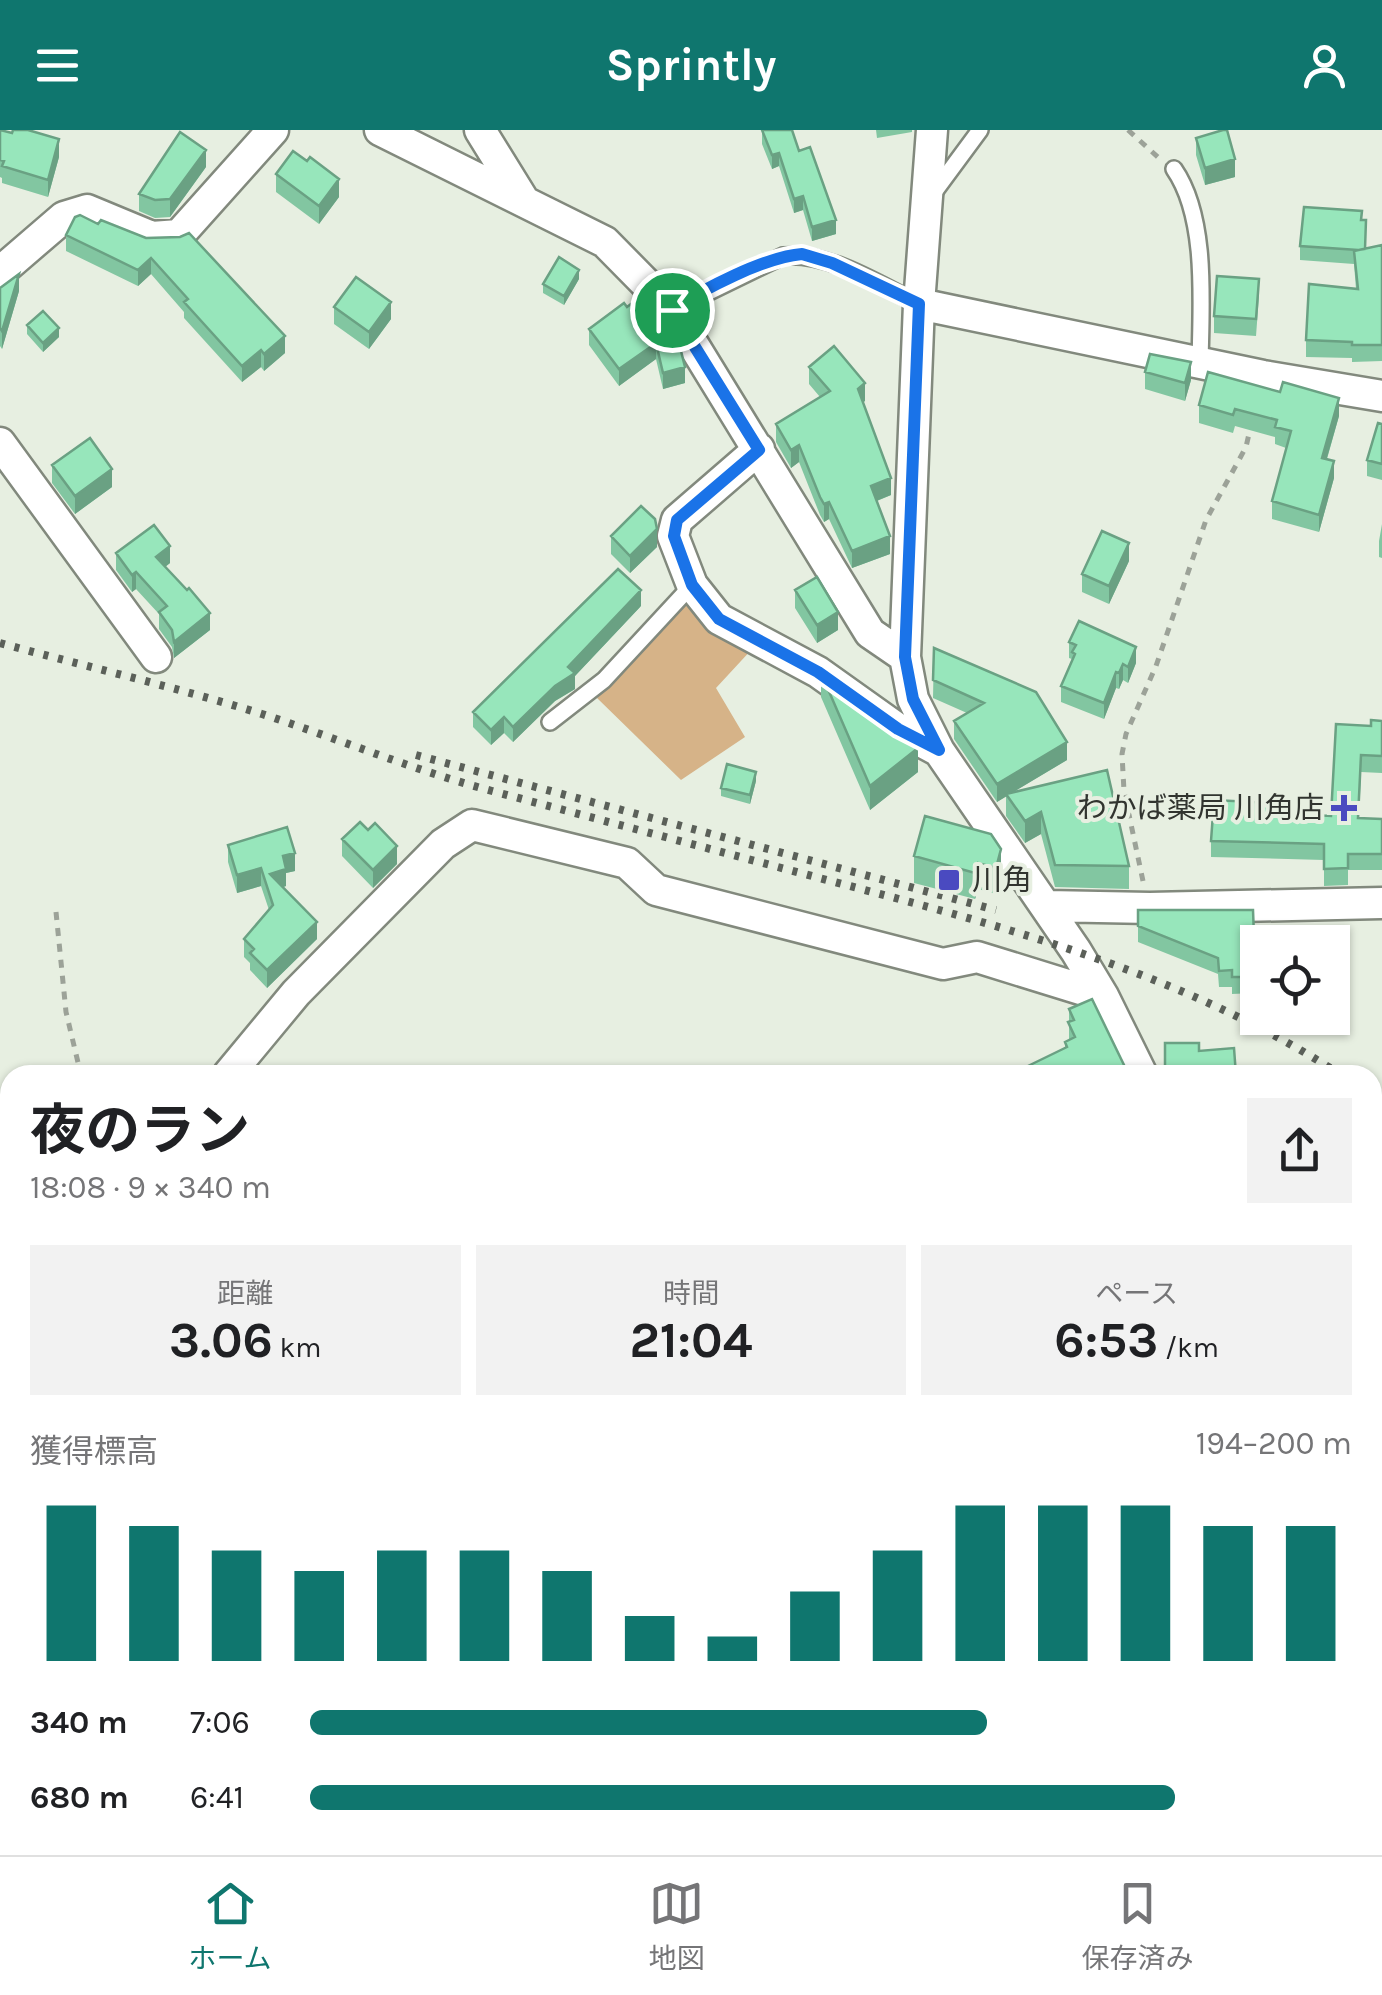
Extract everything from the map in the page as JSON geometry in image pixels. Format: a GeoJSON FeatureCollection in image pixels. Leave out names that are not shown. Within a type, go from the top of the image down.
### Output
{"type":"FeatureCollection","features":[{"type":"Feature","properties":{"kind":"street"},"geometry":{"type":"LineString","coordinates":[[0,272],[64,218],[87,210],[152,238],[179,235],[273,130]]}},
{"type":"Feature","properties":{"kind":"street"},"geometry":{"type":"LineString","coordinates":[[380,130],[605,242],[672,310],[870,633],[905,657]]}},
{"type":"Feature","properties":{"kind":"street"},"geometry":{"type":"LineString","coordinates":[[480,130],[522,198]]}},
{"type":"Feature","properties":{"kind":"street"},"geometry":{"type":"LineString","coordinates":[[932,130],[919,304],[905,657],[913,699],[939,750],[1047,906],[1103,996],[1137,1065]]}},
{"type":"Feature","properties":{"kind":"street"},"geometry":{"type":"LineString","coordinates":[[919,304],[1263,376],[1382,396]]}},
{"type":"Feature","properties":{"kind":"street"},"geometry":{"type":"LineString","coordinates":[[0,442],[156,658]]}},
{"type":"Feature","properties":{"kind":"street"},"geometry":{"type":"LineString","coordinates":[[759,450],[677,520],[674,536],[692,585],[719,619],[818,672],[898,729],[939,750]]}},
{"type":"Feature","properties":{"kind":"street"},"geometry":{"type":"LineString","coordinates":[[236,1065],[296,993],[442,844],[472,826],[627,864],[656,890],[943,964],[977,956],[1103,996]]}},
{"type":"Feature","properties":{"kind":"street"},"geometry":{"type":"LineString","coordinates":[[1047,906],[1382,903]]}},
{"type":"Feature","properties":{"kind":"lane"},"geometry":{"type":"LineString","coordinates":[[928,200],[980,130]]}},
{"type":"Feature","properties":{"kind":"lane"},"geometry":{"type":"LineString","coordinates":[[1174,169],[1187,187],[1201,268],[1200,362]]}},
{"type":"Feature","properties":{"kind":"lane"},"geometry":{"type":"LineString","coordinates":[[672,310],[783,256],[802,254],[832,263],[919,304]]}},
{"type":"Feature","properties":{"kind":"lane"},"geometry":{"type":"LineString","coordinates":[[550,722],[604,680],[692,585]]}},
{"type":"Feature","properties":{"kind":"path"},"geometry":{"type":"LineString","coordinates":[[1128,130],[1146,150],[1174,169]]}},
{"type":"Feature","properties":{"kind":"path"},"geometry":{"type":"LineString","coordinates":[[1150,908],[1126,806],[1122,754],[1126,734],[1156,666],[1206,520],[1246,447],[1263,376]]}},
{"type":"Feature","properties":{"kind":"path"},"geometry":{"type":"LineString","coordinates":[[56,912],[66,1012],[79,1065]]}},
{"type":"Feature","properties":{"kind":"shaded area"},"geometry":{"type":"Polygon","coordinates":[[[693,597],[753,648],[716,688],[745,737],[681,780],[597,698],[693,597]]]}},
{"type":"Feature","properties":{"kind":"building"},"geometry":{"type":"Polygon","coordinates":[[[0,130],[28,130],[59,139],[48,180],[2,166],[0,130]]]}},
{"type":"Feature","properties":{"kind":"building"},"geometry":{"type":"Polygon","coordinates":[[[762,130],[792,130],[799,151],[810,147],[836,220],[812,227],[803,196],[794,199],[779,153],[772,155],[762,130]]]}},
{"type":"Feature","properties":{"kind":"building"},"geometry":{"type":"Polygon","coordinates":[[[1227,130],[1235,159],[1205,168],[1196,138],[1227,130]]]}},
{"type":"Feature","properties":{"kind":"building"},"geometry":{"type":"Polygon","coordinates":[[[180,132],[206,150],[170,199],[155,200],[139,194],[180,132]]]}},
{"type":"Feature","properties":{"kind":"building"},"geometry":{"type":"Polygon","coordinates":[[[293,151],[307,161],[310,157],[339,179],[319,206],[276,174],[293,151]]]}},
{"type":"Feature","properties":{"kind":"building"},"geometry":{"type":"Polygon","coordinates":[[[1304,207],[1362,211],[1361,220],[1366,220],[1365,249],[1300,246],[1304,207]]]}},
{"type":"Feature","properties":{"kind":"building"},"geometry":{"type":"Polygon","coordinates":[[[80,215],[146,238],[189,233],[285,336],[242,366],[184,302],[188,299],[151,258],[138,270],[66,235],[80,215]]]}},
{"type":"Feature","properties":{"kind":"building"},"geometry":{"type":"Polygon","coordinates":[[[1382,245],[1382,345],[1306,340],[1309,284],[1358,289],[1354,251],[1382,245]]]}},
{"type":"Feature","properties":{"kind":"building"},"geometry":{"type":"Polygon","coordinates":[[[559,257],[579,270],[564,296],[543,284],[559,257]]]}},
{"type":"Feature","properties":{"kind":"building"},"geometry":{"type":"Polygon","coordinates":[[[19,274],[2,331],[0,288],[19,274]]]}},
{"type":"Feature","properties":{"kind":"building"},"geometry":{"type":"Polygon","coordinates":[[[1217,276],[1259,279],[1256,319],[1214,316],[1217,276]]]}},
{"type":"Feature","properties":{"kind":"building"},"geometry":{"type":"Polygon","coordinates":[[[356,277],[391,302],[369,332],[334,307],[356,277]]]}},
{"type":"Feature","properties":{"kind":"building"},"geometry":{"type":"Polygon","coordinates":[[[640,297],[674,345],[679,343],[685,367],[663,373],[656,343],[619,369],[589,329],[624,303],[627,307],[640,297]]]}},
{"type":"Feature","properties":{"kind":"building"},"geometry":{"type":"Polygon","coordinates":[[[43,311],[59,328],[43,343],[27,325],[43,311]]]}},
{"type":"Feature","properties":{"kind":"building"},"geometry":{"type":"Polygon","coordinates":[[[834,346],[865,383],[858,389],[891,478],[871,486],[890,536],[852,551],[829,502],[824,504],[820,497],[799,445],[791,450],[776,424],[830,391],[809,367],[834,346]]]}},
{"type":"Feature","properties":{"kind":"building"},"geometry":{"type":"Polygon","coordinates":[[[1150,354],[1191,362],[1185,383],[1145,372],[1150,354]]]}},
{"type":"Feature","properties":{"kind":"building"},"geometry":{"type":"Polygon","coordinates":[[[1208,372],[1280,392],[1283,382],[1339,398],[1322,458],[1334,461],[1319,515],[1272,501],[1291,431],[1275,427],[1277,420],[1235,409],[1233,415],[1199,405],[1208,372]]]}},
{"type":"Feature","properties":{"kind":"building"},"geometry":{"type":"Polygon","coordinates":[[[1378,423],[1382,424],[1382,464],[1367,460],[1378,423]]]}},
{"type":"Feature","properties":{"kind":"building"},"geometry":{"type":"Polygon","coordinates":[[[90,438],[112,469],[75,496],[52,465],[90,438]]]}},
{"type":"Feature","properties":{"kind":"building"},"geometry":{"type":"Polygon","coordinates":[[[641,506],[655,519],[657,529],[630,556],[611,536],[641,506]]]}},
{"type":"Feature","properties":{"kind":"building"},"geometry":{"type":"Polygon","coordinates":[[[154,525],[170,546],[156,557],[210,613],[174,642],[172,630],[159,612],[167,606],[136,572],[132,575],[116,553],[154,525]]]}},
{"type":"Feature","properties":{"kind":"building"},"geometry":{"type":"Polygon","coordinates":[[[1102,531],[1129,543],[1109,586],[1082,574],[1102,531]]]}},
{"type":"Feature","properties":{"kind":"building"},"geometry":{"type":"Polygon","coordinates":[[[618,569],[641,590],[568,667],[575,673],[555,686],[513,727],[504,717],[491,730],[473,712],[618,569]]]}},
{"type":"Feature","properties":{"kind":"building"},"geometry":{"type":"Polygon","coordinates":[[[817,577],[838,612],[817,625],[795,590],[817,577]]]}},
{"type":"Feature","properties":{"kind":"building"},"geometry":{"type":"Polygon","coordinates":[[[1079,621],[1136,647],[1128,667],[1123,664],[1116,672],[1104,703],[1061,686],[1075,654],[1072,652],[1076,645],[1069,642],[1079,621]]]}},
{"type":"Feature","properties":{"kind":"building"},"geometry":{"type":"Polygon","coordinates":[[[934,648],[1036,692],[1067,742],[997,784],[954,721],[984,703],[933,680],[934,648]]]}},
{"type":"Feature","properties":{"kind":"building"},"geometry":{"type":"Polygon","coordinates":[[[821,673],[893,723],[918,748],[870,786],[821,673]]]}},
{"type":"Feature","properties":{"kind":"building"},"geometry":{"type":"Polygon","coordinates":[[[1371,720],[1382,721],[1382,756],[1361,755],[1358,818],[1382,819],[1382,854],[1348,854],[1348,868],[1324,869],[1324,844],[1211,841],[1214,800],[1274,803],[1273,813],[1331,816],[1336,724],[1371,726],[1371,720]]]}},
{"type":"Feature","properties":{"kind":"building"},"geometry":{"type":"Polygon","coordinates":[[[727,764],[756,772],[750,795],[721,788],[727,764]]]}},
{"type":"Feature","properties":{"kind":"building"},"geometry":{"type":"Polygon","coordinates":[[[1107,770],[1129,866],[1055,865],[1041,812],[1025,821],[1006,794],[1107,770]]]}},
{"type":"Feature","properties":{"kind":"building"},"geometry":{"type":"Polygon","coordinates":[[[925,816],[991,834],[1001,849],[996,868],[978,863],[975,873],[914,856],[925,816]]]}},
{"type":"Feature","properties":{"kind":"building"},"geometry":{"type":"Polygon","coordinates":[[[360,822],[368,830],[375,823],[397,846],[373,870],[342,839],[360,822]]]}},
{"type":"Feature","properties":{"kind":"building"},"geometry":{"type":"Polygon","coordinates":[[[287,827],[295,853],[283,856],[286,869],[270,874],[317,922],[267,970],[250,953],[254,949],[244,939],[273,905],[261,868],[237,875],[228,845],[287,827]]]}},
{"type":"Feature","properties":{"kind":"building"},"geometry":{"type":"Polygon","coordinates":[[[1138,910],[1253,910],[1254,925],[1240,925],[1240,977],[1232,977],[1232,970],[1219,971],[1218,958],[1138,926],[1138,910]]]}},
{"type":"Feature","properties":{"kind":"building"},"geometry":{"type":"Polygon","coordinates":[[[1092,999],[1124,1065],[1030,1065],[1067,1047],[1065,1042],[1075,1037],[1068,1022],[1074,1020],[1069,1009],[1092,999]]]}},
{"type":"Feature","properties":{"kind":"building"},"geometry":{"type":"Polygon","coordinates":[[[1165,1043],[1199,1043],[1199,1051],[1234,1048],[1235,1065],[1165,1065],[1165,1043]]]}},
{"type":"Feature","properties":{"kind":"railway"},"geometry":{"type":"LineString","coordinates":[[0,643],[230,704],[463,783],[1036,938],[1163,983],[1224,1010],[1324,1065]]}},
{"type":"Feature","properties":{"kind":"railway"},"geometry":{"type":"LineString","coordinates":[[416,755],[996,910]]}},
{"type":"Feature","properties":{"kind":"place","name":"わかば薬局 川角店"},"geometry":{"type":"Point","coordinates":[1344,808]}},
{"type":"Feature","properties":{"kind":"place","name":"川角"},"geometry":{"type":"Point","coordinates":[949,880]}},
{"type":"Feature","properties":{"kind":"route"},"geometry":{"type":"LineString","coordinates":[[802,254],[832,263],[919,304],[905,657],[913,699],[939,750],[898,729],[818,672],[719,619],[692,585],[674,536],[677,520],[759,450],[672,310],[783,256],[802,254]]}}]}
